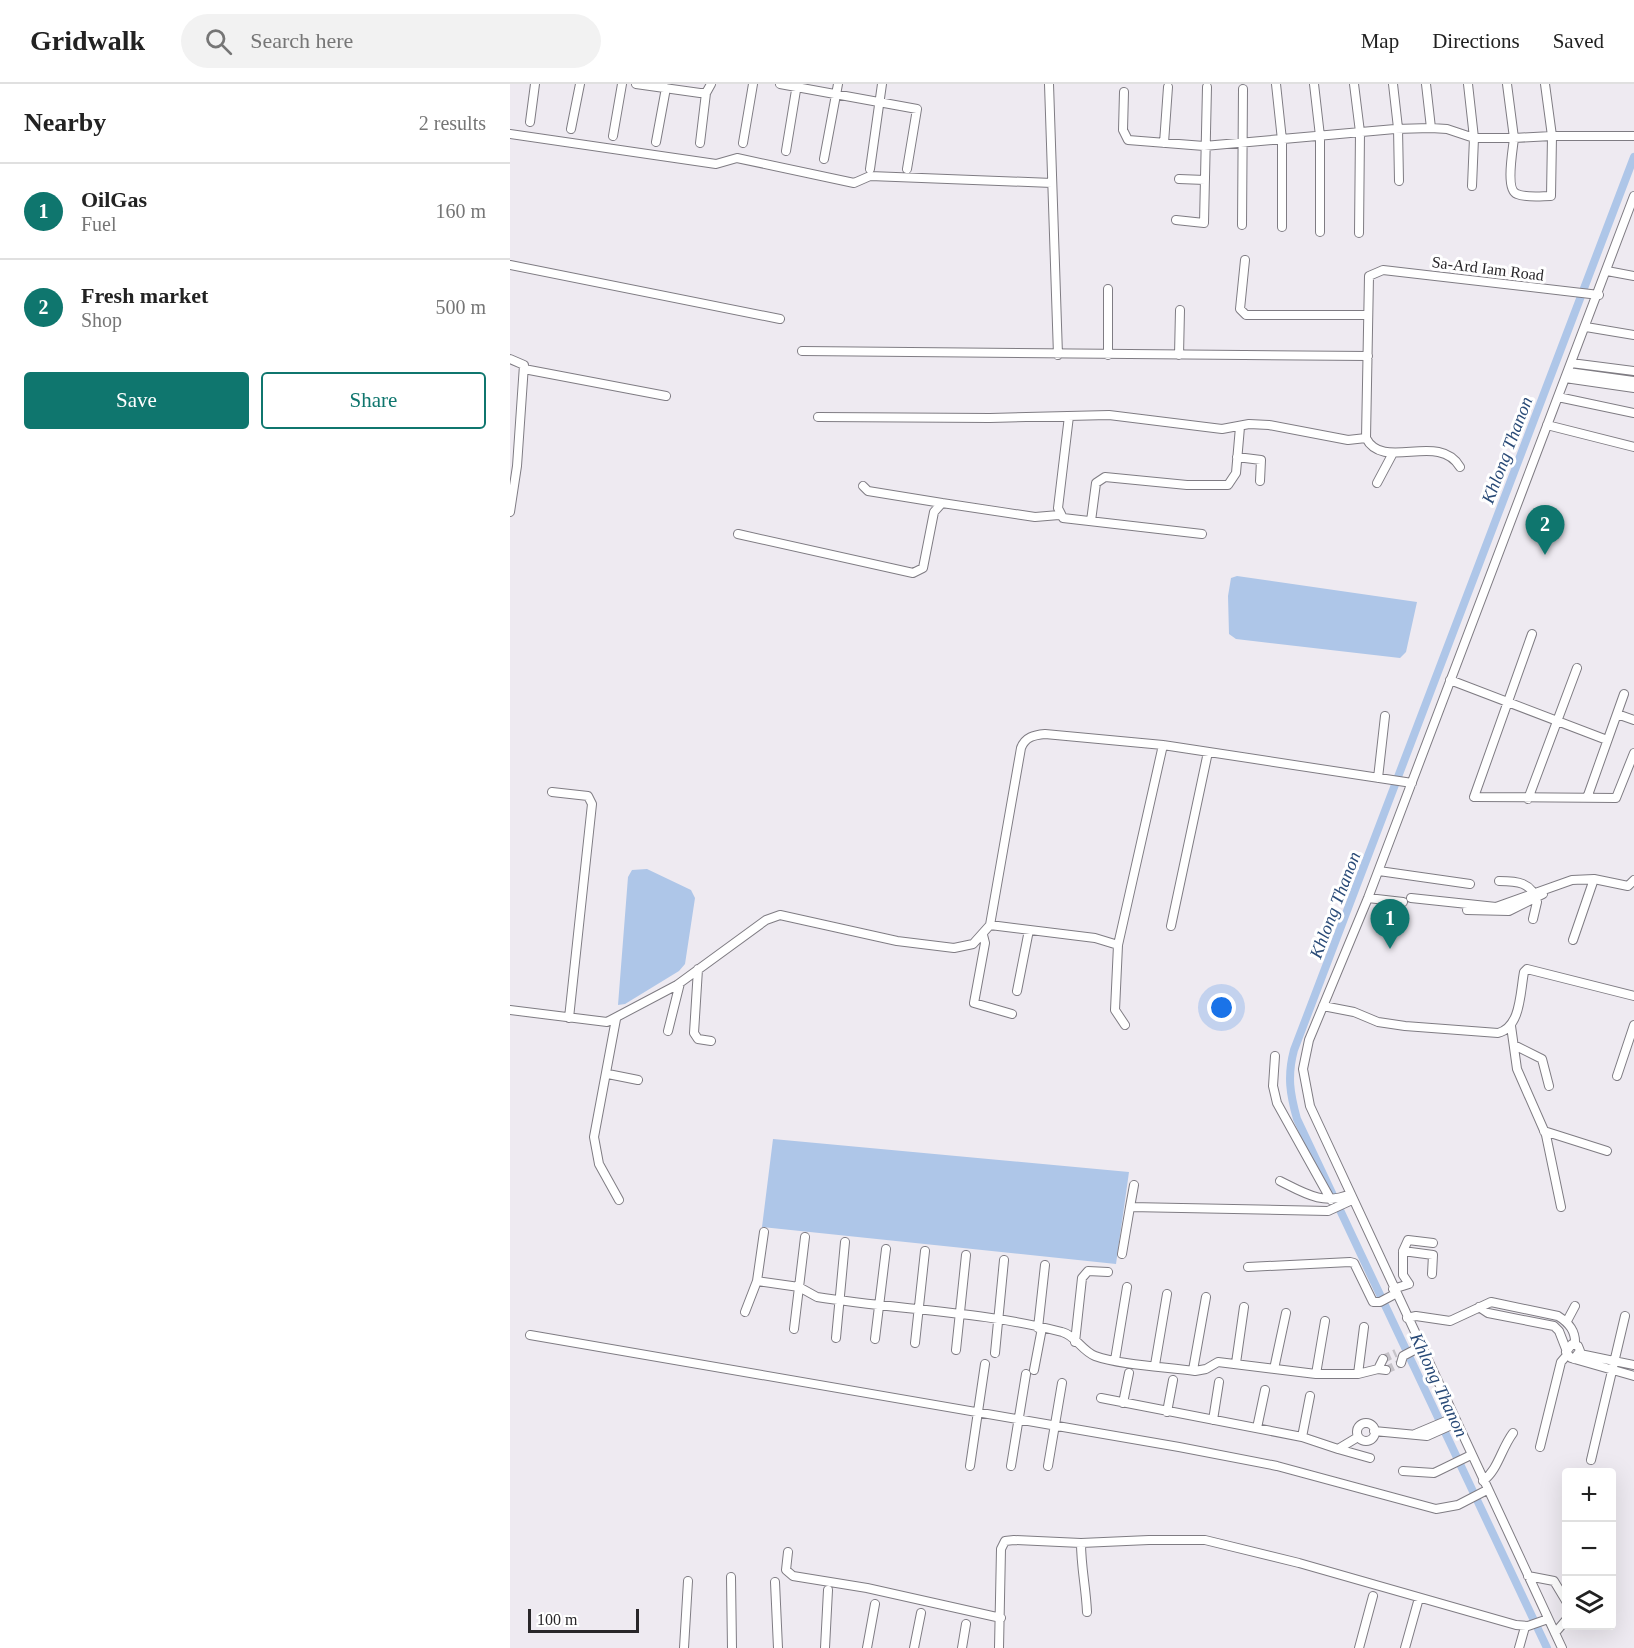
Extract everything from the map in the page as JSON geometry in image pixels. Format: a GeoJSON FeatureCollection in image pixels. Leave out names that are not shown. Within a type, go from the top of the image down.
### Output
{"type":"FeatureCollection","features":[{"type":"Feature","properties":{"kind":"street"},"geometry":{"type":"LineString","coordinates":[[530,122],[535,84]]}},
{"type":"Feature","properties":{"kind":"street"},"geometry":{"type":"LineString","coordinates":[[571,129],[580,84]]}},
{"type":"Feature","properties":{"kind":"street"},"geometry":{"type":"LineString","coordinates":[[613,136],[622,84]]}},
{"type":"Feature","properties":{"kind":"street"},"geometry":{"type":"LineString","coordinates":[[636,84],[706,93]]}},
{"type":"Feature","properties":{"kind":"street"},"geometry":{"type":"LineString","coordinates":[[700,143],[706,93],[711,84]]}},
{"type":"Feature","properties":{"kind":"street"},"geometry":{"type":"LineString","coordinates":[[743,143],[753,84]]}},
{"type":"Feature","properties":{"kind":"street"},"geometry":{"type":"LineString","coordinates":[[780,84],[917,109],[907,169]]}},
{"type":"Feature","properties":{"kind":"street"},"geometry":{"type":"LineString","coordinates":[[825,159],[838,84]]}},
{"type":"Feature","properties":{"kind":"street"},"geometry":{"type":"LineString","coordinates":[[870,169],[882,84]]}},
{"type":"Feature","properties":{"kind":"street"},"geometry":{"type":"LineString","coordinates":[[1049,84],[1058,355]]}},
{"type":"Feature","properties":{"kind":"street"},"geometry":{"type":"LineString","coordinates":[[1276,84],[1282,140],[1282,227]]}},
{"type":"Feature","properties":{"kind":"street"},"geometry":{"type":"LineString","coordinates":[[1314,84],[1320,136],[1320,232]]}},
{"type":"Feature","properties":{"kind":"street"},"geometry":{"type":"LineString","coordinates":[[1353,84],[1360,132],[1359,233]]}},
{"type":"Feature","properties":{"kind":"street"},"geometry":{"type":"LineString","coordinates":[[1393,84],[1398,128],[1399,181]]}},
{"type":"Feature","properties":{"kind":"street"},"geometry":{"type":"LineString","coordinates":[[1426,84],[1431,128]]}},
{"type":"Feature","properties":{"kind":"street"},"geometry":{"type":"LineString","coordinates":[[1468,84],[1474,138],[1472,186]]}},
{"type":"Feature","properties":{"kind":"street"},"geometry":{"type":"LineString","coordinates":[[1507,84],[1514,138],[1510,181],[1513,191],[1518,195],[1551,196],[1552,136],[1545,84]]}},
{"type":"Feature","properties":{"kind":"street"},"geometry":{"type":"LineString","coordinates":[[786,151],[796,86]]}},
{"type":"Feature","properties":{"kind":"street"},"geometry":{"type":"LineString","coordinates":[[1164,143],[1168,87]]}},
{"type":"Feature","properties":{"kind":"street"},"geometry":{"type":"LineString","coordinates":[[1176,220],[1204,223],[1207,87]]}},
{"type":"Feature","properties":{"kind":"street"},"geometry":{"type":"LineString","coordinates":[[656,142],[666,88]]}},
{"type":"Feature","properties":{"kind":"street"},"geometry":{"type":"LineString","coordinates":[[1242,225],[1243,89]]}},
{"type":"Feature","properties":{"kind":"street"},"geometry":{"type":"LineString","coordinates":[[1124,92],[1125,137],[1128,140],[1206,146],[1398,128],[1447,129],[1474,138],[1633,136]]}},
{"type":"Feature","properties":{"kind":"street"},"geometry":{"type":"LineString","coordinates":[[510,134],[716,164],[737,158],[854,183],[870,176],[1052,183]]}},
{"type":"Feature","properties":{"kind":"street"},"geometry":{"type":"LineString","coordinates":[[1179,179],[1205,180]]}},
{"type":"Feature","properties":{"kind":"street"},"geometry":{"type":"LineString","coordinates":[[1562,1648],[1555,1633],[1545,1620],[1528,1576],[1452,1422],[1418,1348],[1407,1318],[1349,1198],[1305,1090],[1303,1069],[1309,1040],[1379,871],[1408,783],[1586,327],[1594,295],[1607,271],[1634,196]]}},
{"type":"Feature","properties":{"kind":"street"},"geometry":{"type":"LineString","coordinates":[[1245,260],[1240,309],[1246,315],[1368,315],[1366,438],[1369,444],[1393,453],[1443,452],[1451,455],[1460,467]]}},
{"type":"Feature","properties":{"kind":"street"},"geometry":{"type":"LineString","coordinates":[[510,265],[780,319]]}},
{"type":"Feature","properties":{"kind":"street","name":"Sa-Ard Iam Road"},"geometry":{"type":"LineString","coordinates":[[1368,315],[1369,276],[1383,270],[1594,295]]}},
{"type":"Feature","properties":{"kind":"street"},"geometry":{"type":"LineString","coordinates":[[1607,271],[1634,276]]}},
{"type":"Feature","properties":{"kind":"street"},"geometry":{"type":"LineString","coordinates":[[1108,289],[1108,355]]}},
{"type":"Feature","properties":{"kind":"street"},"geometry":{"type":"LineString","coordinates":[[1179,355],[1180,310]]}},
{"type":"Feature","properties":{"kind":"street"},"geometry":{"type":"LineString","coordinates":[[1586,327],[1634,335]]}},
{"type":"Feature","properties":{"kind":"street"},"geometry":{"type":"LineString","coordinates":[[802,351],[1368,356]]}},
{"type":"Feature","properties":{"kind":"street"},"geometry":{"type":"LineString","coordinates":[[510,358],[523,363],[524,369],[510,512]]}},
{"type":"Feature","properties":{"kind":"street"},"geometry":{"type":"LineString","coordinates":[[1571,363],[1634,371]]}},
{"type":"Feature","properties":{"kind":"street"},"geometry":{"type":"LineString","coordinates":[[524,369],[666,396]]}},
{"type":"Feature","properties":{"kind":"street"},"geometry":{"type":"LineString","coordinates":[[1567,375],[1634,381]]}},
{"type":"Feature","properties":{"kind":"street"},"geometry":{"type":"LineString","coordinates":[[1567,375],[1634,388]]}},
{"type":"Feature","properties":{"kind":"street"},"geometry":{"type":"LineString","coordinates":[[1558,397],[1634,413]]}},
{"type":"Feature","properties":{"kind":"street"},"geometry":{"type":"LineString","coordinates":[[818,417],[1109,415],[1222,429],[1249,424],[1269,425],[1348,440],[1366,438]]}},
{"type":"Feature","properties":{"kind":"street"},"geometry":{"type":"LineString","coordinates":[[1059,515],[1069,416]]}},
{"type":"Feature","properties":{"kind":"street"},"geometry":{"type":"LineString","coordinates":[[1547,425],[1634,447]]}},
{"type":"Feature","properties":{"kind":"street"},"geometry":{"type":"LineString","coordinates":[[1091,521],[1099,479],[1117,477],[1187,485],[1228,484],[1236,473],[1240,427]]}},
{"type":"Feature","properties":{"kind":"street"},"geometry":{"type":"LineString","coordinates":[[1377,483],[1393,453]]}},
{"type":"Feature","properties":{"kind":"street"},"geometry":{"type":"LineString","coordinates":[[1237,458],[1261,460],[1260,482]]}},
{"type":"Feature","properties":{"kind":"street"},"geometry":{"type":"LineString","coordinates":[[863,486],[868,491],[1035,517],[1059,515],[1063,518],[1202,534]]}},
{"type":"Feature","properties":{"kind":"street"},"geometry":{"type":"LineString","coordinates":[[738,534],[913,573],[923,568],[934,512],[942,503]]}},
{"type":"Feature","properties":{"kind":"street"},"geometry":{"type":"LineString","coordinates":[[1532,634],[1474,797],[1616,798],[1634,753]]}},
{"type":"Feature","properties":{"kind":"street"},"geometry":{"type":"LineString","coordinates":[[1528,799],[1577,668]]}},
{"type":"Feature","properties":{"kind":"street"},"geometry":{"type":"LineString","coordinates":[[1450,680],[1607,740]]}},
{"type":"Feature","properties":{"kind":"street"},"geometry":{"type":"LineString","coordinates":[[1587,798],[1624,694]]}},
{"type":"Feature","properties":{"kind":"street"},"geometry":{"type":"LineString","coordinates":[[1617,714],[1634,720]]}},
{"type":"Feature","properties":{"kind":"street"},"geometry":{"type":"LineString","coordinates":[[1382,779],[1384,716]]}},
{"type":"Feature","properties":{"kind":"street"},"geometry":{"type":"LineString","coordinates":[[510,1011],[600,1022],[616,1019],[680,983],[766,920],[780,915],[897,940],[954,948],[973,944],[990,925],[1023,742],[1034,735],[1045,734],[1163,745],[1408,783]]}},
{"type":"Feature","properties":{"kind":"street"},"geometry":{"type":"LineString","coordinates":[[1125,1025],[1115,1010],[1118,945],[1163,745]]}},
{"type":"Feature","properties":{"kind":"street"},"geometry":{"type":"LineString","coordinates":[[1171,926],[1208,752]]}},
{"type":"Feature","properties":{"kind":"street"},"geometry":{"type":"LineString","coordinates":[[552,792],[588,796],[592,804],[569,1018]]}},
{"type":"Feature","properties":{"kind":"street"},"geometry":{"type":"LineString","coordinates":[[1379,871],[1470,884]]}},
{"type":"Feature","properties":{"kind":"street"},"geometry":{"type":"LineString","coordinates":[[1369,896],[1453,906],[1496,907],[1572,880],[1593,879],[1622,886],[1628,886],[1634,880]]}},
{"type":"Feature","properties":{"kind":"street"},"geometry":{"type":"LineString","coordinates":[[1573,940],[1593,879]]}},
{"type":"Feature","properties":{"kind":"street"},"geometry":{"type":"LineString","coordinates":[[1499,881],[1522,882],[1535,894]]}},
{"type":"Feature","properties":{"kind":"street"},"geometry":{"type":"LineString","coordinates":[[1533,919],[1535,894]]}},
{"type":"Feature","properties":{"kind":"street"},"geometry":{"type":"LineString","coordinates":[[990,925],[1095,938],[1118,945]]}},
{"type":"Feature","properties":{"kind":"street"},"geometry":{"type":"LineString","coordinates":[[1017,991],[1029,930]]}},
{"type":"Feature","properties":{"kind":"street"},"geometry":{"type":"LineString","coordinates":[[983,935],[985,943],[974,1003],[976,1006],[1012,1014]]}},
{"type":"Feature","properties":{"kind":"street"},"geometry":{"type":"LineString","coordinates":[[698,969],[694,1033],[698,1040],[711,1041]]}},
{"type":"Feature","properties":{"kind":"street"},"geometry":{"type":"LineString","coordinates":[[1561,1207],[1544,1131],[1517,1069],[1511,1026],[1524,972],[1527,969],[1634,996]]}},
{"type":"Feature","properties":{"kind":"street"},"geometry":{"type":"LineString","coordinates":[[668,1031],[680,983]]}},
{"type":"Feature","properties":{"kind":"street"},"geometry":{"type":"LineString","coordinates":[[1323,1006],[1354,1012],[1378,1022],[1405,1026],[1498,1033],[1511,1026]]}},
{"type":"Feature","properties":{"kind":"street"},"geometry":{"type":"LineString","coordinates":[[616,1019],[594,1145],[599,1164],[619,1200]]}},
{"type":"Feature","properties":{"kind":"street"},"geometry":{"type":"LineString","coordinates":[[1617,1076],[1634,1025]]}},
{"type":"Feature","properties":{"kind":"street"},"geometry":{"type":"LineString","coordinates":[[1514,1045],[1538,1054],[1542,1059],[1549,1086]]}},
{"type":"Feature","properties":{"kind":"street"},"geometry":{"type":"LineString","coordinates":[[1275,1056],[1274,1086],[1277,1103],[1334,1203]]}},
{"type":"Feature","properties":{"kind":"street"},"geometry":{"type":"LineString","coordinates":[[608,1074],[638,1080]]}},
{"type":"Feature","properties":{"kind":"street"},"geometry":{"type":"LineString","coordinates":[[1544,1131],[1607,1151]]}},
{"type":"Feature","properties":{"kind":"street"},"geometry":{"type":"LineString","coordinates":[[1280,1181],[1310,1196],[1334,1203]]}},
{"type":"Feature","properties":{"kind":"street"},"geometry":{"type":"LineString","coordinates":[[1122,1254],[1134,1185]]}},
{"type":"Feature","properties":{"kind":"street"},"geometry":{"type":"LineString","coordinates":[[1130,1207],[1291,1212],[1349,1198]]}},
{"type":"Feature","properties":{"kind":"street"},"geometry":{"type":"LineString","coordinates":[[746,1312],[757,1281],[764,1232]]}},
{"type":"Feature","properties":{"kind":"street"},"geometry":{"type":"LineString","coordinates":[[794,1329],[805,1237]]}},
{"type":"Feature","properties":{"kind":"street"},"geometry":{"type":"LineString","coordinates":[[1248,1267],[1354,1263],[1369,1298],[1380,1302],[1408,1284],[1403,1275],[1403,1251],[1408,1240],[1433,1243]]}},
{"type":"Feature","properties":{"kind":"street"},"geometry":{"type":"LineString","coordinates":[[836,1338],[845,1242]]}},
{"type":"Feature","properties":{"kind":"street"},"geometry":{"type":"LineString","coordinates":[[875,1339],[886,1249]]}},
{"type":"Feature","properties":{"kind":"street"},"geometry":{"type":"LineString","coordinates":[[915,1343],[925,1251]]}},
{"type":"Feature","properties":{"kind":"street"},"geometry":{"type":"LineString","coordinates":[[1403,1251],[1433,1255],[1432,1274]]}},
{"type":"Feature","properties":{"kind":"street"},"geometry":{"type":"LineString","coordinates":[[956,1350],[966,1256]]}},
{"type":"Feature","properties":{"kind":"street"},"geometry":{"type":"LineString","coordinates":[[995,1353],[1004,1260]]}},
{"type":"Feature","properties":{"kind":"street"},"geometry":{"type":"LineString","coordinates":[[1011,1466],[1019,1419],[1040,1328],[1045,1265]]}},
{"type":"Feature","properties":{"kind":"street"},"geometry":{"type":"LineString","coordinates":[[1076,1342],[1082,1278],[1088,1270],[1108,1272]]}},
{"type":"Feature","properties":{"kind":"street"},"geometry":{"type":"LineString","coordinates":[[757,1281],[799,1287],[817,1298],[960,1312],[999,1319],[1065,1333],[1095,1356],[1193,1371],[1206,1369],[1218,1362],[1316,1374],[1358,1374],[1382,1369],[1383,1359]]}},
{"type":"Feature","properties":{"kind":"street"},"geometry":{"type":"LineString","coordinates":[[1114,1360],[1127,1287]]}},
{"type":"Feature","properties":{"kind":"street"},"geometry":{"type":"LineString","coordinates":[[1155,1365],[1167,1294]]}},
{"type":"Feature","properties":{"kind":"street"},"geometry":{"type":"LineString","coordinates":[[1193,1371],[1206,1297]]}},
{"type":"Feature","properties":{"kind":"street"},"geometry":{"type":"LineString","coordinates":[[1407,1318],[1416,1316],[1450,1321],[1491,1302],[1558,1316],[1567,1321],[1575,1336],[1575,1345],[1579,1348],[1561,1362],[1540,1447]]}},
{"type":"Feature","properties":{"kind":"street"},"geometry":{"type":"LineString","coordinates":[[1567,1321],[1575,1305]]}},
{"type":"Feature","properties":{"kind":"street"},"geometry":{"type":"LineString","coordinates":[[1236,1363],[1244,1307]]}},
{"type":"Feature","properties":{"kind":"street"},"geometry":{"type":"LineString","coordinates":[[1479,1307],[1488,1313],[1554,1326],[1560,1331],[1572,1354],[1612,1371],[1634,1376]]}},
{"type":"Feature","properties":{"kind":"street"},"geometry":{"type":"LineString","coordinates":[[1274,1369],[1286,1313]]}},
{"type":"Feature","properties":{"kind":"street"},"geometry":{"type":"LineString","coordinates":[[1591,1460],[1624,1316]]}},
{"type":"Feature","properties":{"kind":"street"},"geometry":{"type":"LineString","coordinates":[[1316,1374],[1325,1321]]}},
{"type":"Feature","properties":{"kind":"street"},"geometry":{"type":"LineString","coordinates":[[1358,1374],[1364,1327]]}},
{"type":"Feature","properties":{"kind":"street"},"geometry":{"type":"LineString","coordinates":[[530,1335],[1055,1425],[1277,1466],[1436,1509],[1449,1509],[1468,1501],[1484,1488],[1499,1454],[1513,1433]]}},
{"type":"Feature","properties":{"kind":"street"},"geometry":{"type":"LineString","coordinates":[[1401,1357],[1418,1348]]}},
{"type":"Feature","properties":{"kind":"street"},"geometry":{"type":"LineString","coordinates":[[1572,1354],[1634,1365]]}},
{"type":"Feature","properties":{"kind":"street"},"geometry":{"type":"LineString","coordinates":[[970,1466],[986,1364]]}},
{"type":"Feature","properties":{"kind":"street"},"geometry":{"type":"LineString","coordinates":[[1123,1403],[1129,1373]]}},
{"type":"Feature","properties":{"kind":"street"},"geometry":{"type":"LineString","coordinates":[[1167,1412],[1173,1380]]}},
{"type":"Feature","properties":{"kind":"street"},"geometry":{"type":"LineString","coordinates":[[1213,1420],[1220,1382]]}},
{"type":"Feature","properties":{"kind":"street"},"geometry":{"type":"LineString","coordinates":[[1048,1466],[1062,1383]]}},
{"type":"Feature","properties":{"kind":"street"},"geometry":{"type":"LineString","coordinates":[[1257,1428],[1266,1390]]}},
{"type":"Feature","properties":{"kind":"street"},"geometry":{"type":"LineString","coordinates":[[1302,1437],[1310,1396]]}},
{"type":"Feature","properties":{"kind":"street"},"geometry":{"type":"LineString","coordinates":[[1101,1398],[1302,1437],[1370,1458]]}},
{"type":"Feature","properties":{"kind":"street"},"geometry":{"type":"LineString","coordinates":[[1374,1431],[1415,1434],[1434,1430],[1452,1422]]}},
{"type":"Feature","properties":{"kind":"street"},"geometry":{"type":"LineString","coordinates":[[1358,1437],[1357,1429],[1362,1424],[1370,1424],[1374,1431]]}},
{"type":"Feature","properties":{"kind":"street"},"geometry":{"type":"LineString","coordinates":[[1338,1449],[1358,1437],[1369,1440],[1374,1431]]}},
{"type":"Feature","properties":{"kind":"street"},"geometry":{"type":"LineString","coordinates":[[1402,1471],[1434,1473],[1469,1456]]}},
{"type":"Feature","properties":{"kind":"street"},"geometry":{"type":"LineString","coordinates":[[999,1648],[1001,1549],[1005,1541],[1081,1543],[1205,1540],[1299,1563],[1526,1626],[1545,1620]]}},
{"type":"Feature","properties":{"kind":"street"},"geometry":{"type":"LineString","coordinates":[[1081,1543],[1081,1567],[1086,1588],[1087,1612]]}},
{"type":"Feature","properties":{"kind":"street"},"geometry":{"type":"LineString","coordinates":[[788,1552],[786,1569],[793,1576],[867,1588],[1001,1618]]}},
{"type":"Feature","properties":{"kind":"street"},"geometry":{"type":"LineString","coordinates":[[1528,1576],[1554,1581],[1562,1595]]}},
{"type":"Feature","properties":{"kind":"street"},"geometry":{"type":"LineString","coordinates":[[731,1577],[732,1648]]}},
{"type":"Feature","properties":{"kind":"street"},"geometry":{"type":"LineString","coordinates":[[684,1648],[688,1581]]}},
{"type":"Feature","properties":{"kind":"street"},"geometry":{"type":"LineString","coordinates":[[775,1582],[777,1648]]}},
{"type":"Feature","properties":{"kind":"street"},"geometry":{"type":"LineString","coordinates":[[825,1648],[828,1590]]}},
{"type":"Feature","properties":{"kind":"street"},"geometry":{"type":"LineString","coordinates":[[1359,1648],[1374,1596]]}},
{"type":"Feature","properties":{"kind":"street"},"geometry":{"type":"LineString","coordinates":[[1405,1648],[1419,1598]]}},
{"type":"Feature","properties":{"kind":"street"},"geometry":{"type":"LineString","coordinates":[[867,1648],[875,1604]]}},
{"type":"Feature","properties":{"kind":"street"},"geometry":{"type":"LineString","coordinates":[[914,1648],[921,1612]]}},
{"type":"Feature","properties":{"kind":"street"},"geometry":{"type":"LineString","coordinates":[[962,1648],[966,1624]]}},
{"type":"Feature","properties":{"kind":"street"},"geometry":{"type":"LineString","coordinates":[[1555,1633],[1562,1625]]}},
{"type":"Feature","properties":{"kind":"street"},"geometry":{"type":"LineString","coordinates":[[1519,1648],[1526,1626]]}},
{"type":"Feature","properties":{"kind":"water"},"geometry":{"type":"Polygon","coordinates":[[[1237,576],[1417,602],[1406,652],[1400,658],[1236,639],[1229,634],[1228,596],[1231,578],[1237,576]]]}},
{"type":"Feature","properties":{"kind":"water"},"geometry":{"type":"Polygon","coordinates":[[[647,869],[691,890],[695,898],[685,964],[679,971],[625,1004],[618,1005],[628,877],[632,870],[647,869]]]}},
{"type":"Feature","properties":{"kind":"water"},"geometry":{"type":"Polygon","coordinates":[[[773,1139],[1129,1172],[1116,1264],[762,1227],[773,1139]]]}},
{"type":"Feature","properties":{"kind":"waterway","name":"Khlong Thanon"},"geometry":{"type":"LineString","coordinates":[[1547,1648],[1297,1119],[1290,1077],[1294,1050],[1634,157]]}},
{"type":"Feature","properties":{"kind":"tunnel"},"geometry":{"type":"LineString","coordinates":[[1383,1359],[1396,1353]]}},
{"type":"Feature","properties":{"kind":"tunnel"},"geometry":{"type":"LineString","coordinates":[[1386,1370],[1401,1363]]}},
{"type":"Feature","properties":{"kind":"place","name":"Fresh market"},"geometry":{"type":"Point","coordinates":[1545,555]}},
{"type":"Feature","properties":{"kind":"place","name":"OilGas"},"geometry":{"type":"Point","coordinates":[1390,949]}}]}
